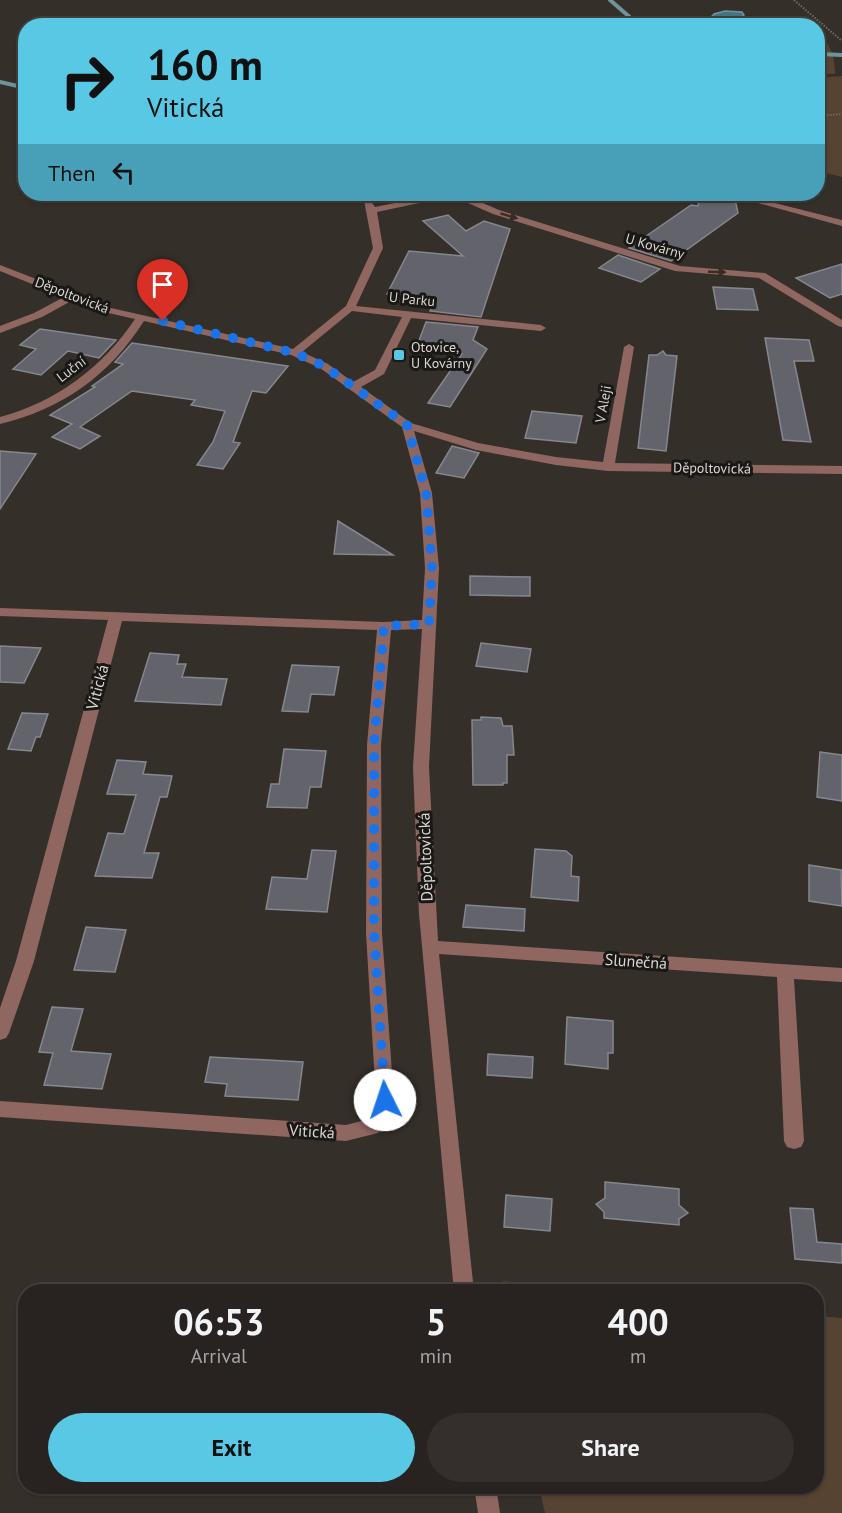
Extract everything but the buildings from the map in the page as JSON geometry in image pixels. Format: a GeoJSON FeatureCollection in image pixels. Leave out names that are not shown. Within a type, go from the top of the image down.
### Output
{"type":"FeatureCollection","features":[{"type":"Feature","properties":{"kind":"street"},"geometry":{"type":"LineString","coordinates":[[295,353],[351,308],[378,248],[369,206],[403,201]]}},
{"type":"Feature","properties":{"kind":"street","name":"U Kovárny"},"geometry":{"type":"LineString","coordinates":[[471,201],[496,212],[679,268],[761,275],[842,324]]}},
{"type":"Feature","properties":{"kind":"street"},"geometry":{"type":"LineString","coordinates":[[756,201],[842,224]]}},
{"type":"Feature","properties":{"kind":"street","name":"Děpoltovická"},"geometry":{"type":"LineString","coordinates":[[0,268],[108,310],[295,353],[324,366],[407,425],[476,446],[556,461],[608,467],[842,470]]}},
{"type":"Feature","properties":{"kind":"street"},"geometry":{"type":"LineString","coordinates":[[0,330],[39,315],[71,297]]}},
{"type":"Feature","properties":{"kind":"street","name":"U Parku"},"geometry":{"type":"LineString","coordinates":[[351,308],[541,328]]}},
{"type":"Feature","properties":{"kind":"street"},"geometry":{"type":"LineString","coordinates":[[354,386],[380,372],[408,314]]}},
{"type":"Feature","properties":{"kind":"street","name":"Luční"},"geometry":{"type":"LineString","coordinates":[[0,421],[44,407],[70,390],[114,355],[142,316]]}},
{"type":"Feature","properties":{"kind":"street","name":"V Aleji"},"geometry":{"type":"LineString","coordinates":[[608,467],[628,347]]}},
{"type":"Feature","properties":{"kind":"street","name":"Děpoltovická"},"geometry":{"type":"LineString","coordinates":[[407,425],[426,492],[432,568],[421,767],[430,947],[463,1284]]}},
{"type":"Feature","properties":{"kind":"street"},"geometry":{"type":"LineString","coordinates":[[0,612],[384,626],[429,624]]}},
{"type":"Feature","properties":{"kind":"street","name":"Vitická"},"geometry":{"type":"LineString","coordinates":[[0,1033],[25,961],[116,618]]}},
{"type":"Feature","properties":{"kind":"street","name":"Vitická"},"geometry":{"type":"LineString","coordinates":[[0,1109],[346,1133],[371,1127],[385,1100],[374,933],[374,745],[384,626]]}},
{"type":"Feature","properties":{"kind":"street","name":"Slunečná"},"geometry":{"type":"LineString","coordinates":[[430,947],[842,975]]}},
{"type":"Feature","properties":{"kind":"street"},"geometry":{"type":"LineString","coordinates":[[785,971],[794,1142]]}},
{"type":"Feature","properties":{"kind":"street"},"geometry":{"type":"LineString","coordinates":[[486,1494],[489,1513]]}},
{"type":"Feature","properties":{"kind":"path"},"geometry":{"type":"LineString","coordinates":[[794,0],[815,18]]}},
{"type":"Feature","properties":{"kind":"path"},"geometry":{"type":"LineString","coordinates":[[825,26],[842,41]]}},
{"type":"Feature","properties":{"kind":"path"},"geometry":{"type":"LineString","coordinates":[[825,115],[842,114]]}},
{"type":"Feature","properties":{"kind":"shaded area"},"geometry":{"type":"Polygon","coordinates":[[[825,41],[831,52],[835,74],[825,74],[825,41]]]}},
{"type":"Feature","properties":{"kind":"shaded area"},"geometry":{"type":"Polygon","coordinates":[[[842,76],[842,177],[825,173],[825,77],[842,76]]]}},
{"type":"Feature","properties":{"kind":"shaded area"},"geometry":{"type":"Polygon","coordinates":[[[503,1281],[531,1284],[504,1284],[503,1281]]]}},
{"type":"Feature","properties":{"kind":"shaded area"},"geometry":{"type":"Polygon","coordinates":[[[824,1317],[842,1318],[842,1513],[545,1513],[541,1494],[824,1494],[824,1317]]]}},
{"type":"Feature","properties":{"kind":"water"},"geometry":{"type":"Polygon","coordinates":[[[725,11],[742,12],[744,15],[741,18],[710,18],[714,14],[725,11]]]}},
{"type":"Feature","properties":{"kind":"waterway"},"geometry":{"type":"LineString","coordinates":[[610,0],[631,18]]}},
{"type":"Feature","properties":{"kind":"waterway"},"geometry":{"type":"LineString","coordinates":[[825,54],[842,55]]}},
{"type":"Feature","properties":{"kind":"waterway"},"geometry":{"type":"LineString","coordinates":[[0,82],[18,86]]}},
{"type":"Feature","properties":{"kind":"place","name":"Otovice, U Kovárny"},"geometry":{"type":"Point","coordinates":[399,355]}},
{"type":"Feature","properties":{"kind":"route"},"geometry":{"type":"LineString","coordinates":[[163,321],[288,350],[324,366],[407,425],[426,492],[432,568],[429,624],[384,626],[374,745],[374,933],[385,1100]]}}]}
